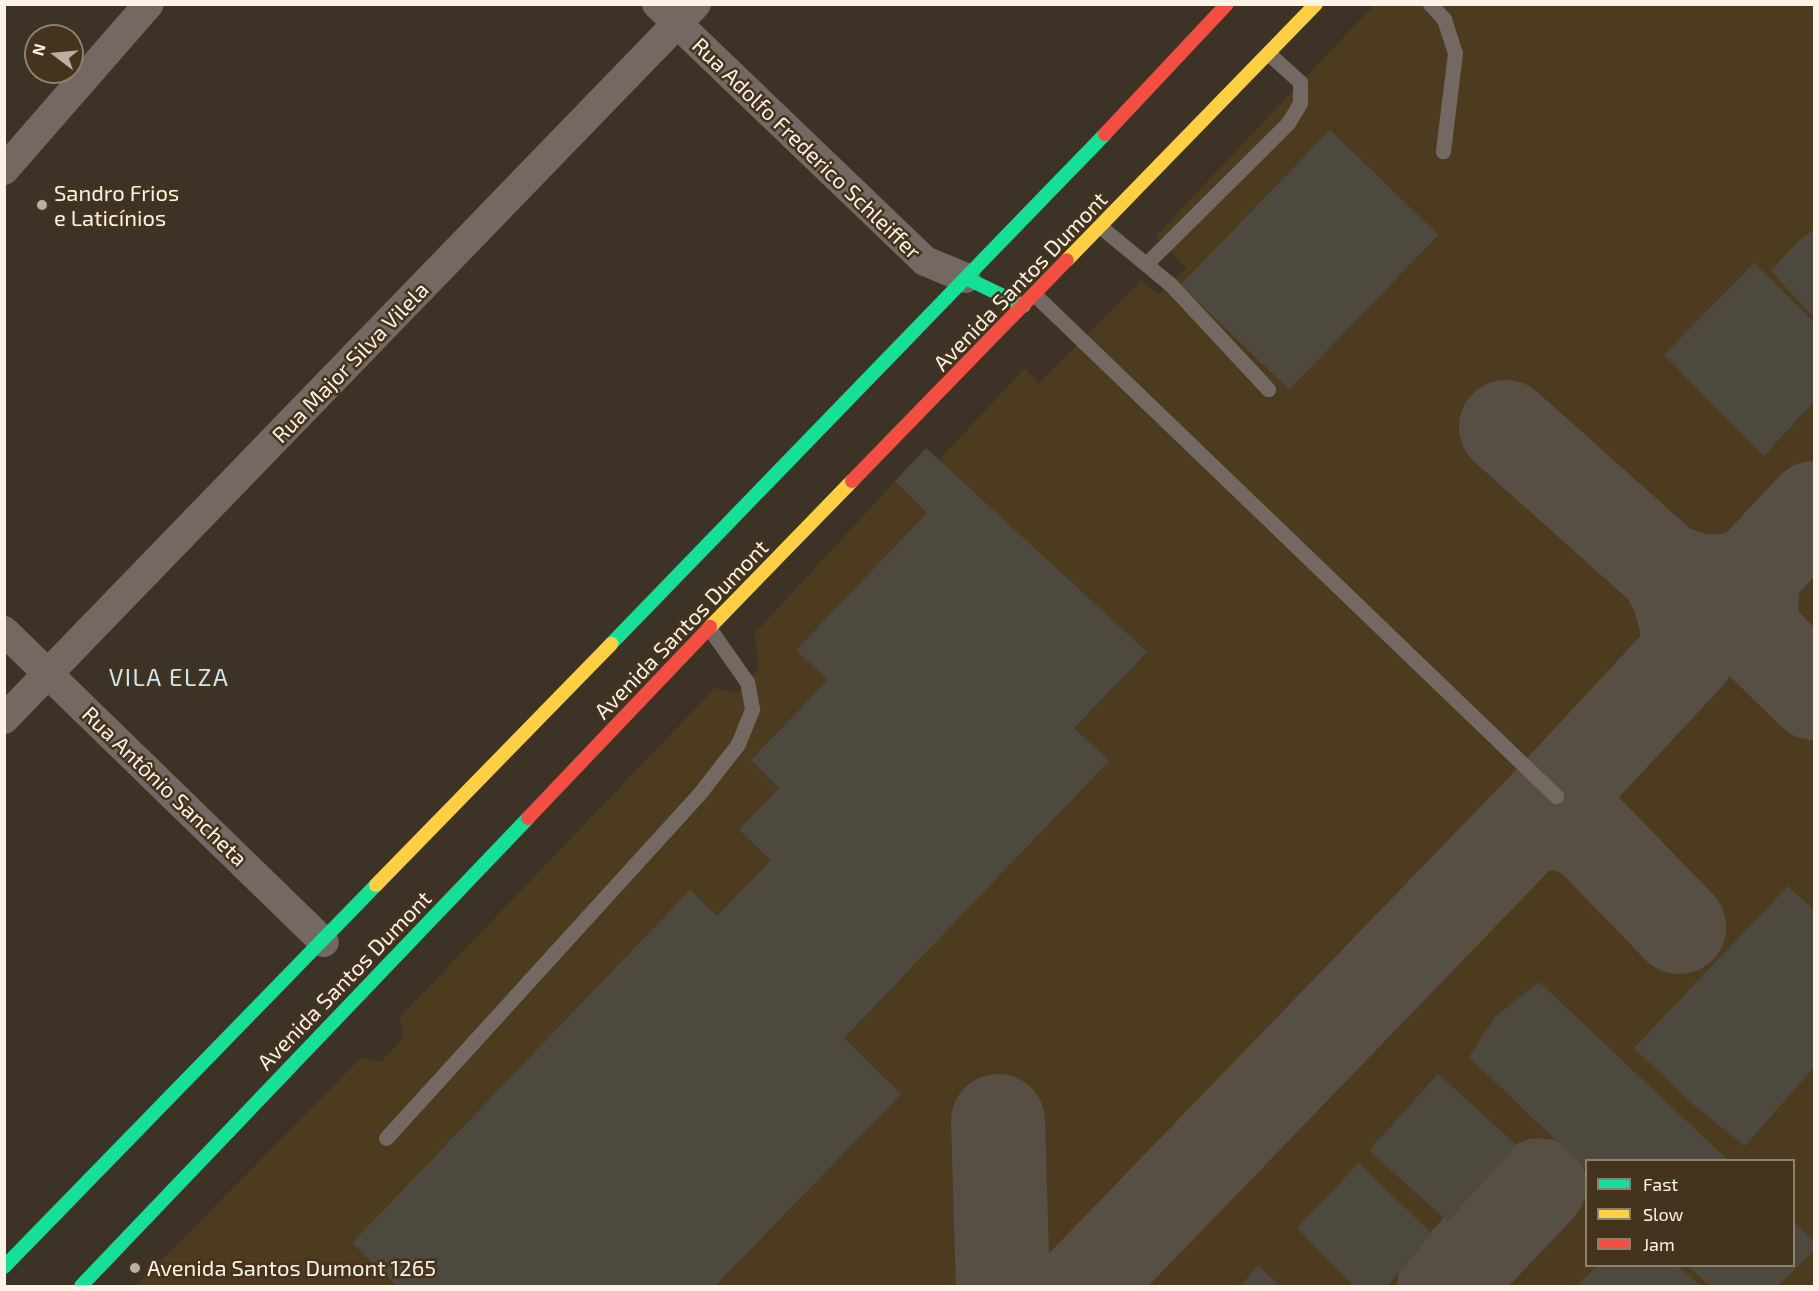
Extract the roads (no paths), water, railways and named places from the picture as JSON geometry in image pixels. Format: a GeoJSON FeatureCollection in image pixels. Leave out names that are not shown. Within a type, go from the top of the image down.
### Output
{"type":"FeatureCollection","features":[{"type":"Feature","properties":{"kind":"main road","name":"Avenida Santos Dumont"},"geometry":{"type":"LineString","coordinates":[[4,1268],[324,942],[966,278],[1227,4]]}},
{"type":"Feature","properties":{"kind":"main road","name":"Avenida Santos Dumont"},"geometry":{"type":"LineString","coordinates":[[81,1287],[710,628],[1102,228],[1316,4]]}},
{"type":"Feature","properties":{"kind":"main road"},"geometry":{"type":"LineString","coordinates":[[966,278],[1030,301]]}},
{"type":"Feature","properties":{"kind":"street"},"geometry":{"type":"LineString","coordinates":[[4,170],[148,4]]}},
{"type":"Feature","properties":{"kind":"street","name":"Rua Adolfo Frederico Schleiffer"},"geometry":{"type":"LineString","coordinates":[[676,11],[925,261],[966,278]]}},
{"type":"Feature","properties":{"kind":"street","name":"Rua Major Silva Vilela"},"geometry":{"type":"LineString","coordinates":[[4,719],[676,11]]}},
{"type":"Feature","properties":{"kind":"street","name":"Rua Antônio Sancheta"},"geometry":{"type":"LineString","coordinates":[[4,631],[324,942]]}},
{"type":"Feature","properties":{"kind":"lane"},"geometry":{"type":"LineString","coordinates":[[1430,4],[1444,19],[1455,53],[1443,151]]}},
{"type":"Feature","properties":{"kind":"lane"},"geometry":{"type":"LineString","coordinates":[[1148,263],[1288,123],[1300,103],[1300,82],[1268,53]]}},
{"type":"Feature","properties":{"kind":"lane"},"geometry":{"type":"LineString","coordinates":[[1102,228],[1148,263],[1268,388]]}},
{"type":"Feature","properties":{"kind":"lane"},"geometry":{"type":"LineString","coordinates":[[1030,301],[1556,796]]}},
{"type":"Feature","properties":{"kind":"lane"},"geometry":{"type":"LineString","coordinates":[[386,1138],[699,794],[738,744],[752,709],[747,682],[710,628]]}},
{"type":"Feature","properties":{"kind":"place","name":"Sandro Frios e Laticínios"},"geometry":{"type":"Point","coordinates":[42,205]}},
{"type":"Feature","properties":{"kind":"place","name":"Avenida Santos Dumont 1265"},"geometry":{"type":"Point","coordinates":[135,1268]}},
{"type":"Feature","properties":{"kind":"district","name":"VILA ELZA"},"geometry":{"type":"Point","coordinates":[169,677]}}]}
